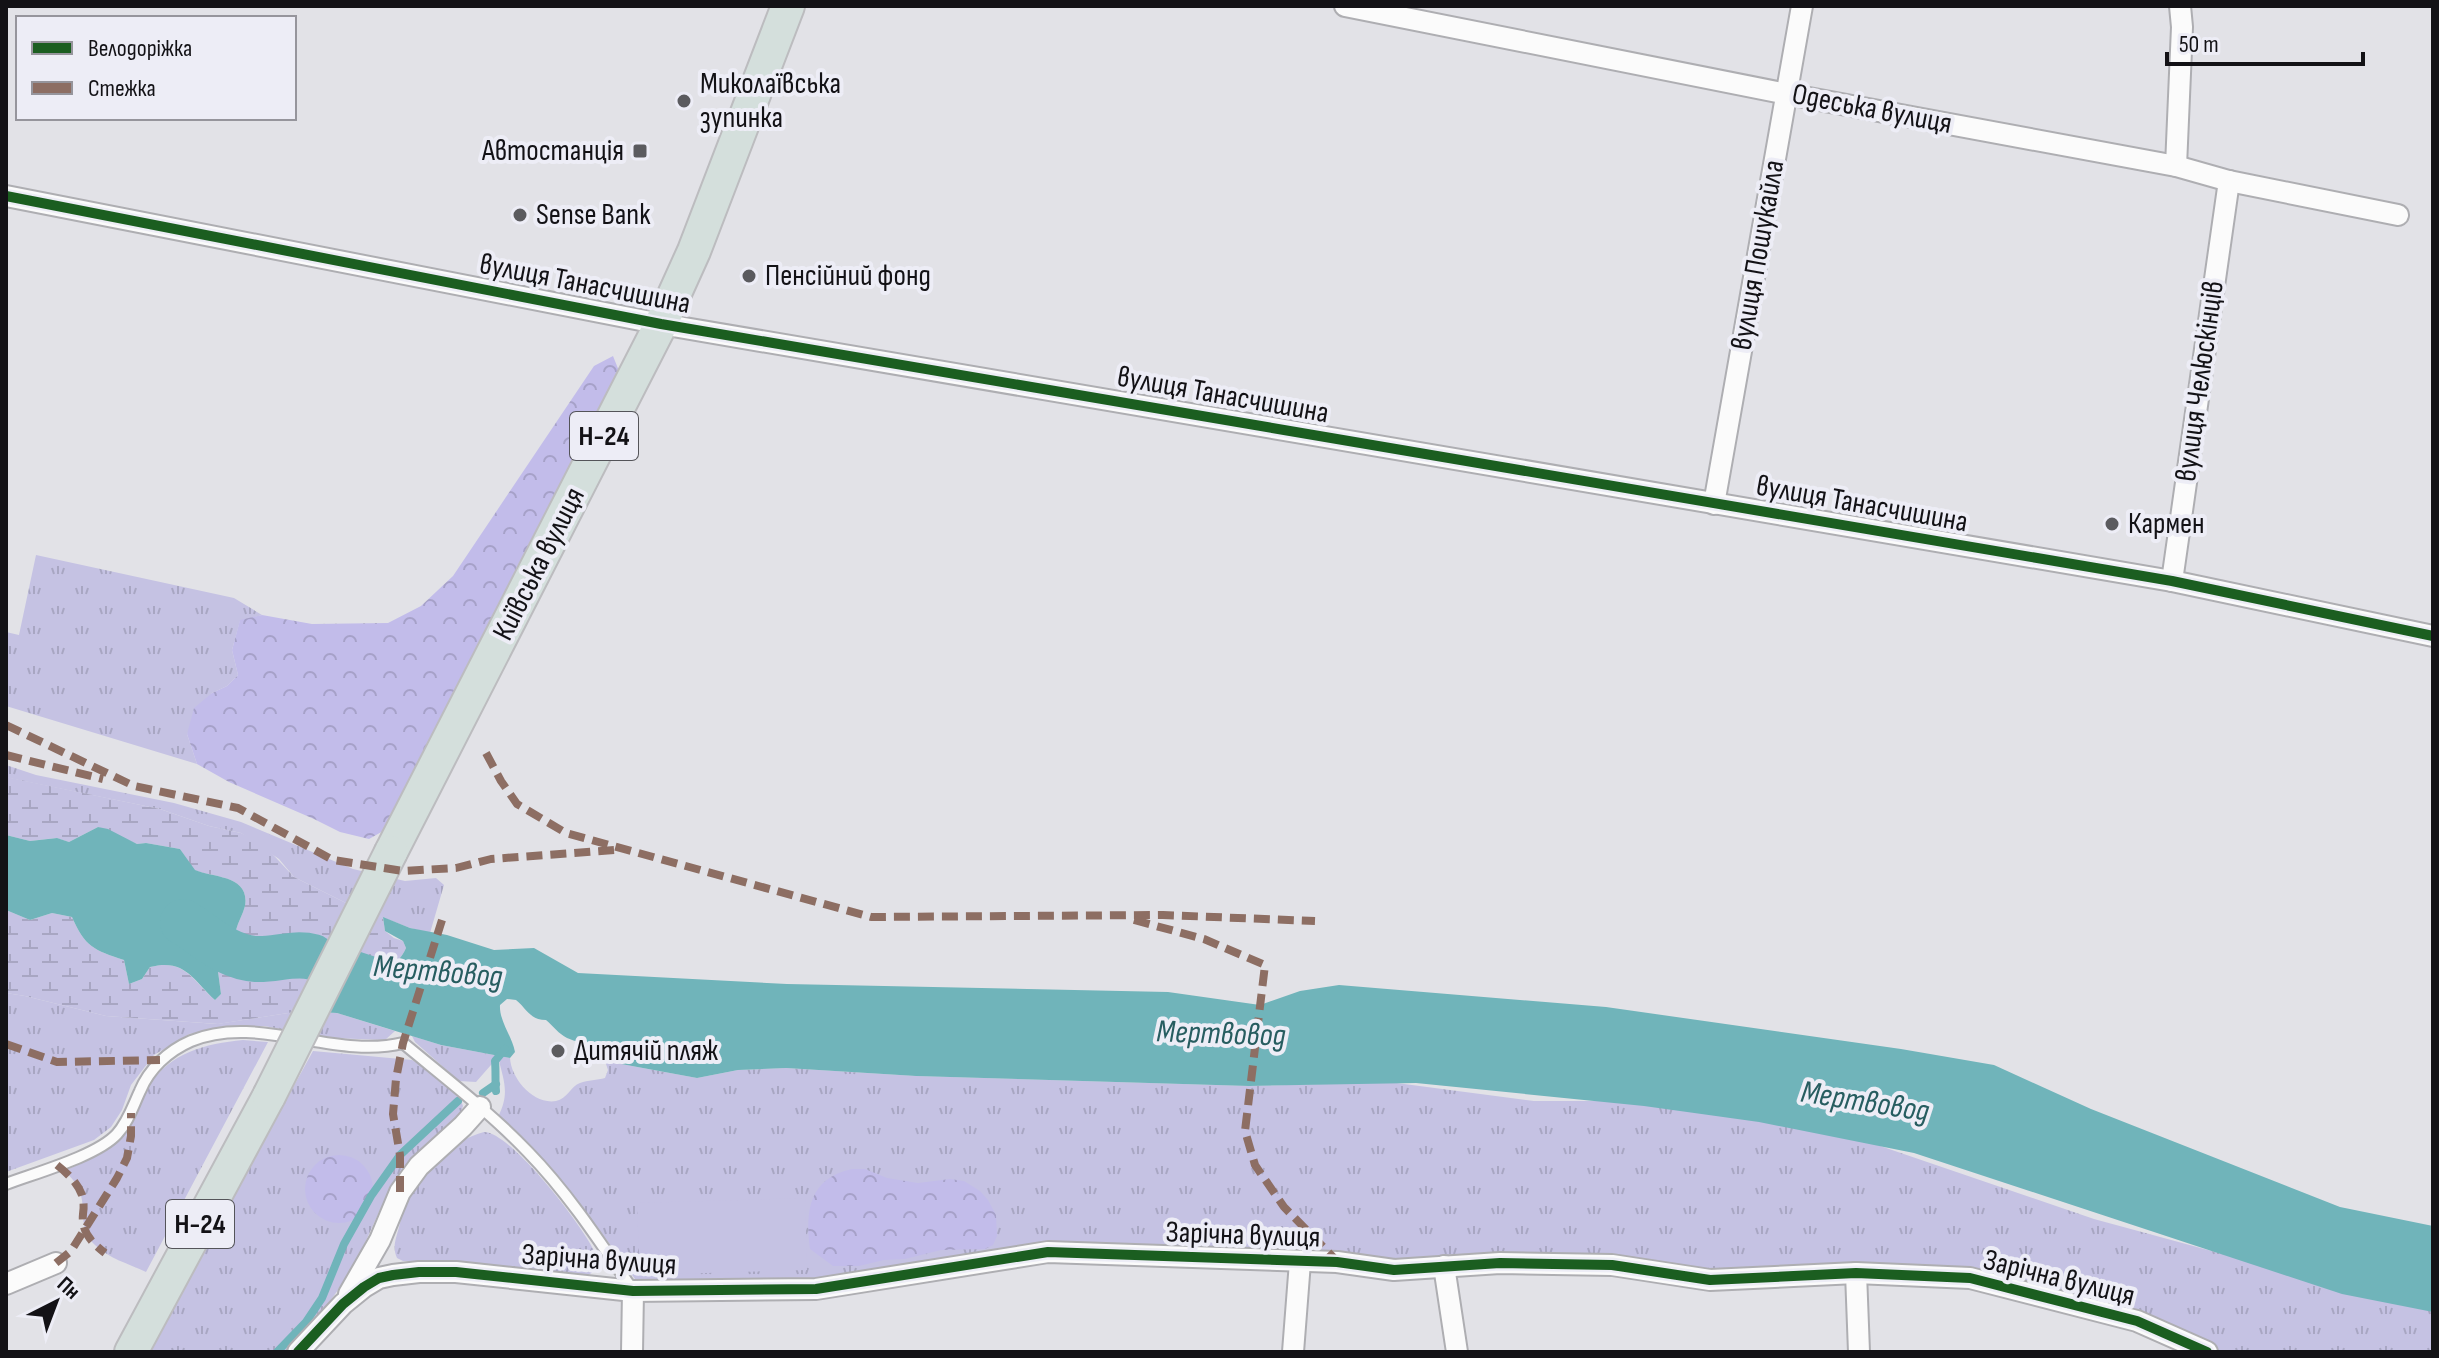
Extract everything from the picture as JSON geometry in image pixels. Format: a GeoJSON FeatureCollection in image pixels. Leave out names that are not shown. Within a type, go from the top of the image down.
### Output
{"type":"FeatureCollection","features":[{"type":"Feature","properties":{"kind":"main road","name":"Київська вулиця"},"geometry":{"type":"LineString","coordinates":[[131,1352],[269,1096],[661,324],[694,251],[788,6]]}},
{"type":"Feature","properties":{"kind":"street","name":"Одеська вулиця"},"geometry":{"type":"LineString","coordinates":[[1348,6],[1787,94],[2176,166],[2229,181],[2398,215]]}},
{"type":"Feature","properties":{"kind":"street","name":"вулиця Пошукайла"},"geometry":{"type":"LineString","coordinates":[[1714,504],[1802,6]]}},
{"type":"Feature","properties":{"kind":"street"},"geometry":{"type":"LineString","coordinates":[[2176,166],[2182,27],[2180,6]]}},
{"type":"Feature","properties":{"kind":"street","name":"вулиця Челюскінців"},"geometry":{"type":"LineString","coordinates":[[2172,581],[2229,181]]}},
{"type":"Feature","properties":{"kind":"street","name":"вулиця Танасчишина"},"geometry":{"type":"LineString","coordinates":[[6,196],[661,324],[2172,581],[2433,636]]}},
{"type":"Feature","properties":{"kind":"street"},"geometry":{"type":"LineString","coordinates":[[343,1304],[380,1240],[400,1192],[419,1166],[480,1107]]}},
{"type":"Feature","properties":{"kind":"street","name":"Зарічна вулиця"},"geometry":{"type":"LineString","coordinates":[[298,1352],[343,1304],[364,1287],[379,1278],[419,1272],[456,1272],[633,1291],[816,1289],[1048,1252],[1337,1262],[1394,1270],[1500,1263],[1612,1265],[1710,1280],[1856,1273],[1970,1278],[2137,1321],[2207,1352]]}},
{"type":"Feature","properties":{"kind":"street"},"geometry":{"type":"LineString","coordinates":[[1293,1352],[1300,1262]]}},
{"type":"Feature","properties":{"kind":"street"},"geometry":{"type":"LineString","coordinates":[[6,1284],[56,1263]]}},
{"type":"Feature","properties":{"kind":"street"},"geometry":{"type":"LineString","coordinates":[[1444,1266],[1457,1352]]}},
{"type":"Feature","properties":{"kind":"street"},"geometry":{"type":"LineString","coordinates":[[1856,1273],[1859,1352]]}},
{"type":"Feature","properties":{"kind":"street"},"geometry":{"type":"LineString","coordinates":[[632,1352],[633,1291]]}},
{"type":"Feature","properties":{"kind":"lane"},"geometry":{"type":"LineString","coordinates":[[6,1184],[98,1149],[117,1134],[131,1113],[141,1087],[160,1060],[191,1041],[225,1033],[262,1034],[363,1047],[403,1043],[529,1152],[577,1209],[633,1291]]}},
{"type":"Feature","properties":{"kind":"green space"},"geometry":{"type":"Polygon","coordinates":[[[613,356],[619,371],[392,826],[369,839],[340,832],[229,782],[197,764],[187,734],[194,708],[238,675],[232,650],[240,620],[262,615],[312,624],[388,623],[421,606],[453,576],[594,366],[613,356]]]}},
{"type":"Feature","properties":{"kind":"green space"},"geometry":{"type":"Polygon","coordinates":[[[36,555],[234,598],[262,615],[240,621],[232,650],[238,675],[227,686],[212,693],[187,734],[197,764],[6,706],[6,632],[19,635],[36,555]]]}},
{"type":"Feature","properties":{"kind":"green space"},"geometry":{"type":"Polygon","coordinates":[[[6,765],[36,775],[174,803],[241,822],[353,869],[405,881],[436,878],[444,885],[430,933],[346,903],[294,877],[279,859],[241,833],[160,809],[9,778],[6,777],[6,765]]]}},
{"type":"Feature","properties":{"kind":"green space"},"geometry":{"type":"Polygon","coordinates":[[[6,777],[160,809],[241,833],[264,845],[294,877],[383,917],[385,931],[403,941],[406,948],[396,962],[380,964],[324,940],[272,953],[242,948],[236,930],[245,906],[245,896],[236,883],[194,870],[180,849],[137,844],[98,827],[69,842],[56,838],[30,841],[6,835],[6,777]]]}},
{"type":"Feature","properties":{"kind":"green space"},"geometry":{"type":"Polygon","coordinates":[[[6,910],[30,920],[52,913],[72,917],[81,935],[92,946],[124,960],[129,984],[142,979],[150,967],[172,966],[187,973],[215,1000],[221,994],[217,964],[223,956],[265,961],[292,958],[307,969],[310,980],[307,992],[301,1011],[218,1024],[106,1016],[6,993],[6,910]]]}},
{"type":"Feature","properties":{"kind":"green space"},"geometry":{"type":"Polygon","coordinates":[[[6,993],[106,1016],[217,1024],[301,1011],[337,1013],[395,1031],[385,1040],[331,1038],[264,1026],[189,1034],[154,1055],[131,1085],[122,1110],[111,1127],[94,1140],[6,1172],[6,993]]]}},
{"type":"Feature","properties":{"kind":"green space"},"geometry":{"type":"Polygon","coordinates":[[[412,1036],[441,1045],[510,1058],[514,1074],[525,1088],[547,1101],[560,1100],[580,1083],[605,1078],[608,1070],[605,1061],[697,1078],[738,1070],[786,1068],[916,1076],[1249,1086],[1389,1082],[1534,1101],[1635,1101],[1854,1137],[2094,1219],[2433,1311],[2433,1352],[2217,1352],[1943,1271],[1711,1276],[1052,1246],[823,1279],[635,1279],[554,1173],[498,1117],[505,1094],[498,1057],[476,1082],[459,1081],[412,1036]]]}},
{"type":"Feature","properties":{"kind":"green space"},"geometry":{"type":"Polygon","coordinates":[[[243,1040],[268,1042],[146,1272],[106,1254],[88,1236],[79,1191],[64,1171],[98,1155],[120,1138],[133,1121],[148,1087],[167,1065],[202,1047],[243,1040]]]}},
{"type":"Feature","properties":{"kind":"green space"},"geometry":{"type":"Polygon","coordinates":[[[313,1051],[412,1060],[459,1095],[463,1106],[460,1114],[403,1170],[347,1276],[319,1315],[286,1352],[148,1352],[313,1051]]]}},
{"type":"Feature","properties":{"kind":"green space"},"geometry":{"type":"Polygon","coordinates":[[[484,1132],[511,1147],[562,1203],[595,1253],[594,1271],[587,1276],[453,1261],[403,1261],[397,1258],[396,1239],[404,1204],[413,1186],[450,1149],[484,1132]]]}},
{"type":"Feature","properties":{"kind":"green space"},"geometry":{"type":"Polygon","coordinates":[[[346,1155],[367,1170],[373,1189],[371,1202],[363,1213],[346,1223],[332,1223],[315,1213],[307,1202],[305,1182],[315,1165],[326,1157],[346,1155]]]}},
{"type":"Feature","properties":{"kind":"green space"},"geometry":{"type":"Polygon","coordinates":[[[865,1169],[887,1178],[918,1183],[950,1179],[964,1181],[980,1191],[996,1215],[997,1236],[993,1245],[985,1249],[941,1250],[859,1266],[833,1266],[810,1249],[810,1209],[818,1188],[838,1173],[865,1169]]]}},
{"type":"Feature","properties":{"kind":"green space"},"geometry":{"type":"Polygon","coordinates":[[[805,1198],[807,1270],[640,1275],[637,1203],[805,1198]]]}},
{"type":"Feature","properties":{"kind":"water"},"geometry":{"type":"Polygon","coordinates":[[[98,827],[137,844],[180,849],[195,870],[236,883],[242,888],[245,906],[236,930],[242,948],[252,953],[288,951],[324,940],[376,957],[381,964],[390,964],[399,959],[406,948],[403,941],[385,931],[383,917],[410,928],[447,935],[494,950],[534,948],[578,973],[787,984],[1168,992],[1260,1005],[1300,991],[1339,985],[1606,1007],[1994,1065],[2091,1109],[2340,1207],[2433,1226],[2433,1312],[2342,1294],[1914,1153],[1759,1122],[1644,1106],[1416,1083],[1249,1086],[916,1076],[786,1068],[738,1070],[697,1078],[605,1061],[594,1046],[564,1036],[546,1020],[532,1016],[516,1000],[507,999],[500,1005],[515,1052],[510,1058],[441,1045],[337,1013],[301,1011],[311,978],[308,967],[292,958],[274,961],[223,956],[217,964],[221,994],[215,1000],[187,973],[172,966],[150,967],[142,979],[129,984],[124,960],[92,946],[81,935],[72,917],[52,913],[30,920],[6,910],[6,835],[30,841],[57,838],[69,842],[98,827]]]}},
{"type":"Feature","properties":{"kind":"waterway","name":"Мертвовод"},"geometry":{"type":"LineString","coordinates":[[183,922],[226,950],[245,957],[313,957]]}},
{"type":"Feature","properties":{"kind":"waterway"},"geometry":{"type":"LineString","coordinates":[[496,1091],[495,1061],[505,1049]]}},
{"type":"Feature","properties":{"kind":"waterway"},"geometry":{"type":"LineString","coordinates":[[483,1093],[496,1084]]}},
{"type":"Feature","properties":{"kind":"waterway"},"geometry":{"type":"LineString","coordinates":[[277,1352],[306,1322],[322,1298],[344,1244],[371,1196],[400,1155],[458,1101]]}},
{"type":"Feature","properties":{"kind":"marked path"},"geometry":{"type":"LineString","coordinates":[[6,725],[134,786],[238,808],[333,860],[403,871],[456,868],[491,859],[614,850]]}},
{"type":"Feature","properties":{"kind":"marked path"},"geometry":{"type":"LineString","coordinates":[[486,753],[517,804],[566,833],[871,917],[1163,915],[1315,921]]}},
{"type":"Feature","properties":{"kind":"marked path"},"geometry":{"type":"LineString","coordinates":[[6,755],[103,779]]}},
{"type":"Feature","properties":{"kind":"marked path"},"geometry":{"type":"LineString","coordinates":[[400,1192],[400,1155],[393,1114],[396,1079],[403,1043],[442,920]]}},
{"type":"Feature","properties":{"kind":"marked path"},"geometry":{"type":"LineString","coordinates":[[1134,920],[1204,939],[1265,965],[1245,1131],[1255,1165],[1284,1207],[1337,1261]]}},
{"type":"Feature","properties":{"kind":"marked path"},"geometry":{"type":"LineString","coordinates":[[6,1044],[57,1062],[160,1060]]}},
{"type":"Feature","properties":{"kind":"marked path"},"geometry":{"type":"LineString","coordinates":[[56,1263],[71,1251],[117,1178],[127,1158],[131,1113]]}},
{"type":"Feature","properties":{"kind":"marked path"},"geometry":{"type":"LineString","coordinates":[[57,1165],[80,1190],[86,1232],[105,1253]]}},
{"type":"Feature","properties":{"kind":"cycle path"},"geometry":{"type":"LineString","coordinates":[[6,196],[661,324],[2172,581],[2433,636]]}},
{"type":"Feature","properties":{"kind":"cycle path"},"geometry":{"type":"LineString","coordinates":[[298,1352],[343,1304],[379,1278],[393,1275],[456,1272],[633,1291],[816,1289],[1048,1252],[1337,1262],[1394,1270],[1500,1263],[1612,1265],[1710,1280],[1856,1273],[1970,1278],[2137,1321],[2207,1352]]}},
{"type":"Feature","properties":{"kind":"place","name":"Миколаївська зупинка"},"geometry":{"type":"Point","coordinates":[684,101]}},
{"type":"Feature","properties":{"kind":"place","name":"Автостанція"},"geometry":{"type":"Point","coordinates":[640,151]}},
{"type":"Feature","properties":{"kind":"place","name":"Sense Bank"},"geometry":{"type":"Point","coordinates":[520,215]}},
{"type":"Feature","properties":{"kind":"place","name":"Пенсійний фонд"},"geometry":{"type":"Point","coordinates":[749,276]}},
{"type":"Feature","properties":{"kind":"place","name":"Кармен"},"geometry":{"type":"Point","coordinates":[2112,524]}},
{"type":"Feature","properties":{"kind":"place","name":"Дитячій пляж"},"geometry":{"type":"Point","coordinates":[558,1051]}}]}
